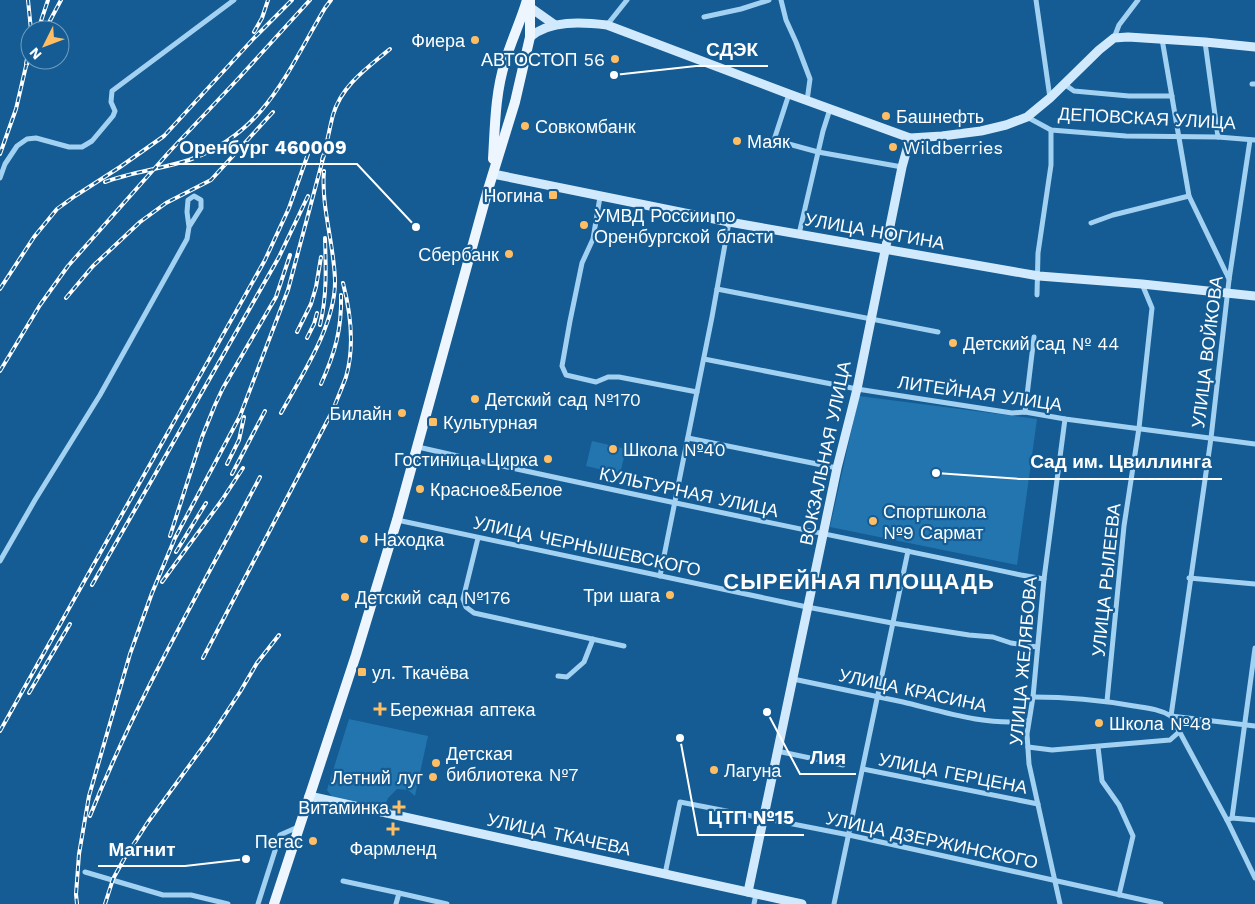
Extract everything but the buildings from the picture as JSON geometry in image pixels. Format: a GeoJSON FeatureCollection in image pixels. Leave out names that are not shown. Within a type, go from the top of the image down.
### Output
{"type":"FeatureCollection","features":[{"type":"Feature","properties":{"kind":"main road"},"geometry":{"type":"LineString","coordinates":[[274,904],[356,655],[397,520],[493,174],[515,102],[530,37],[529,3]]}},
{"type":"Feature","properties":{"kind":"main road"},"geometry":{"type":"LineString","coordinates":[[493,174],[497,97],[503,68],[529,3]]}},
{"type":"Feature","properties":{"kind":"main road"},"geometry":{"type":"LineString","coordinates":[[503,68],[508,72],[516,74],[523,70]]}},
{"type":"Feature","properties":{"kind":"main road"},"geometry":{"type":"LineString","coordinates":[[497,97],[503,95],[510,96],[515,102]]}},
{"type":"Feature","properties":{"kind":"street"},"geometry":{"type":"LineString","coordinates":[[0,178],[5,164],[17,146],[27,139],[36,138],[69,147],[82,147],[92,141],[115,111],[111,102],[112,91],[234,0]]}},
{"type":"Feature","properties":{"kind":"street"},"geometry":{"type":"LineString","coordinates":[[607,25],[627,0]]}},
{"type":"Feature","properties":{"kind":"street"},"geometry":{"type":"LineString","coordinates":[[704,17],[741,9],[769,0]]}},
{"type":"Feature","properties":{"kind":"street"},"geometry":{"type":"LineString","coordinates":[[781,0],[786,20],[810,79],[807,100]]}},
{"type":"Feature","properties":{"kind":"street"},"geometry":{"type":"LineString","coordinates":[[1036,0],[1050,98]]}},
{"type":"Feature","properties":{"kind":"street"},"geometry":{"type":"LineString","coordinates":[[530,37],[542,28],[555,25],[592,23],[607,25],[910,138],[981,131],[1006,125],[1027,117],[1114,38],[1119,25],[1138,0]]}},
{"type":"Feature","properties":{"kind":"street"},"geometry":{"type":"LineString","coordinates":[[529,3],[555,25]]}},
{"type":"Feature","properties":{"kind":"street"},"geometry":{"type":"LineString","coordinates":[[1114,38],[1162,39],[1255,47]]}},
{"type":"Feature","properties":{"kind":"street"},"geometry":{"type":"LineString","coordinates":[[1162,39],[1189,196],[1229,280]]}},
{"type":"Feature","properties":{"kind":"street"},"geometry":{"type":"LineString","coordinates":[[1205,42],[1218,137]]}},
{"type":"Feature","properties":{"kind":"street"},"geometry":{"type":"LineString","coordinates":[[1064,84],[1074,91],[1129,96],[1172,96]]}},
{"type":"Feature","properties":{"kind":"street"},"geometry":{"type":"LineString","coordinates":[[789,94],[774,140],[818,152],[902,168]]}},
{"type":"Feature","properties":{"kind":"street"},"geometry":{"type":"LineString","coordinates":[[799,234],[830,109]]}},
{"type":"Feature","properties":{"kind":"street","name":"ДЕПОВСКАЯ УЛИЦА"},"geometry":{"type":"LineString","coordinates":[[1027,117],[1051,130],[1126,136],[1218,137],[1253,140]]}},
{"type":"Feature","properties":{"kind":"street"},"geometry":{"type":"LineString","coordinates":[[1037,295],[1039,276],[1038,253],[1051,165],[1051,130]]}},
{"type":"Feature","properties":{"kind":"street","name":"ВОКЗАЛЬНАЯ УЛИЦА"},"geometry":{"type":"LineString","coordinates":[[752,893],[763,818],[777,751],[910,138]]}},
{"type":"Feature","properties":{"kind":"street","name":"УЛИЦА ВОЙКОВА"},"geometry":{"type":"LineString","coordinates":[[1171,716],[1210,438],[1229,294],[1229,280],[1253,140]]}},
{"type":"Feature","properties":{"kind":"street","name":"УЛИЦА НОГИНА"},"geometry":{"type":"LineString","coordinates":[[493,174],[729,222],[1039,276],[1142,284],[1255,296]]}},
{"type":"Feature","properties":{"kind":"street"},"geometry":{"type":"LineString","coordinates":[[0,562],[35,500],[100,395],[186,239],[189,228],[201,208],[201,200],[194,196],[188,200],[189,228]]}},
{"type":"Feature","properties":{"kind":"street"},"geometry":{"type":"LineString","coordinates":[[600,196],[593,239],[582,263],[570,321],[562,366],[566,375],[596,382],[608,377],[619,377],[697,392]]}},
{"type":"Feature","properties":{"kind":"street"},"geometry":{"type":"LineString","coordinates":[[1091,223],[1113,215],[1189,196]]}},
{"type":"Feature","properties":{"kind":"street"},"geometry":{"type":"LineString","coordinates":[[660,576],[704,359],[729,222]]}},
{"type":"Feature","properties":{"kind":"street","name":"УЛИЦА РЫЛЕЕВА"},"geometry":{"type":"LineString","coordinates":[[1107,701],[1124,526],[1139,428],[1152,308],[1142,284]]}},
{"type":"Feature","properties":{"kind":"street"},"geometry":{"type":"LineString","coordinates":[[717,289],[938,332]]}},
{"type":"Feature","properties":{"kind":"street"},"geometry":{"type":"LineString","coordinates":[[1025,412],[1034,337]]}},
{"type":"Feature","properties":{"kind":"street","name":"ЛИТЕЙНАЯ УЛИЦА"},"geometry":{"type":"LineString","coordinates":[[704,359],[857,389],[1012,413],[1025,412],[1255,444]]}},
{"type":"Feature","properties":{"kind":"street","name":"УЛИЦА ЖЕЛЯБОВА"},"geometry":{"type":"LineString","coordinates":[[1060,904],[1028,748],[1028,721],[1033,697],[1044,579],[1065,419]]}},
{"type":"Feature","properties":{"kind":"street"},"geometry":{"type":"LineString","coordinates":[[688,438],[837,468]]}},
{"type":"Feature","properties":{"kind":"street","name":"КУЛЬТУРНАЯ УЛИЦА"},"geometry":{"type":"LineString","coordinates":[[417,447],[675,504],[1044,579]]}},
{"type":"Feature","properties":{"kind":"street","name":"УЛИЦА ЧЕРНЫШЕВСКОГО"},"geometry":{"type":"LineString","coordinates":[[397,520],[808,607],[892,623],[993,637],[1011,643],[1037,647]]}},
{"type":"Feature","properties":{"kind":"street"},"geometry":{"type":"LineString","coordinates":[[478,538],[463,600],[466,607],[474,613],[624,646]]}},
{"type":"Feature","properties":{"kind":"street"},"geometry":{"type":"LineString","coordinates":[[834,904],[908,551]]}},
{"type":"Feature","properties":{"kind":"street"},"geometry":{"type":"LineString","coordinates":[[1189,578],[1255,584]]}},
{"type":"Feature","properties":{"kind":"street"},"geometry":{"type":"LineString","coordinates":[[558,676],[567,678],[584,662],[593,639]]}},
{"type":"Feature","properties":{"kind":"street"},"geometry":{"type":"LineString","coordinates":[[1229,819],[1245,725],[1255,648]]}},
{"type":"Feature","properties":{"kind":"street","name":"УЛИЦА КРАСИНА"},"geometry":{"type":"LineString","coordinates":[[793,679],[877,696],[974,719],[1000,722],[1028,721]]}},
{"type":"Feature","properties":{"kind":"street"},"geometry":{"type":"LineString","coordinates":[[1033,697],[1064,697],[1107,701],[1162,711],[1171,716],[1255,726]]}},
{"type":"Feature","properties":{"kind":"street"},"geometry":{"type":"LineString","coordinates":[[1171,716],[1229,819],[1255,878]]}},
{"type":"Feature","properties":{"kind":"street"},"geometry":{"type":"LineString","coordinates":[[1028,748],[1052,750],[1170,740],[1179,732]]}},
{"type":"Feature","properties":{"kind":"street"},"geometry":{"type":"LineString","coordinates":[[1098,747],[1102,781],[1119,805],[1133,836],[1119,895]]}},
{"type":"Feature","properties":{"kind":"street"},"geometry":{"type":"LineString","coordinates":[[777,751],[843,765]]}},
{"type":"Feature","properties":{"kind":"street","name":"УЛИЦА ГЕРЦЕНА"},"geometry":{"type":"LineString","coordinates":[[863,769],[1038,804]]}},
{"type":"Feature","properties":{"kind":"street","name":"УЛИЦА ТКАЧЕВА"},"geometry":{"type":"LineString","coordinates":[[309,796],[802,904]]}},
{"type":"Feature","properties":{"kind":"street","name":"УЛИЦА ДЗЕРЖИНСКОГО"},"geometry":{"type":"LineString","coordinates":[[665,874],[680,802],[849,835],[1161,904]]}},
{"type":"Feature","properties":{"kind":"street"},"geometry":{"type":"LineString","coordinates":[[1229,819],[1255,820]]}},
{"type":"Feature","properties":{"kind":"street"},"geometry":{"type":"LineString","coordinates":[[258,904],[280,836],[299,827]]}},
{"type":"Feature","properties":{"kind":"street"},"geometry":{"type":"LineString","coordinates":[[85,872],[163,895],[191,895],[228,904]]}},
{"type":"Feature","properties":{"kind":"street"},"geometry":{"type":"LineString","coordinates":[[343,881],[447,904]]}},
{"type":"Feature","properties":{"kind":"street"},"geometry":{"type":"LineString","coordinates":[[396,904],[398,893]]}},
{"type":"Feature","properties":{"kind":"street"},"geometry":{"type":"LineString","coordinates":[[752,893],[754,904]]}},
{"type":"Feature","properties":{"kind":"shaded area"},"geometry":{"type":"Polygon","coordinates":[[[859,396],[1037,419],[1017,565],[830,527],[859,396]]]}},
{"type":"Feature","properties":{"kind":"shaded area"},"geometry":{"type":"Polygon","coordinates":[[[592,441],[626,449],[620,474],[586,466],[592,441]]]}},
{"type":"Feature","properties":{"kind":"shaded area"},"geometry":{"type":"Polygon","coordinates":[[[349,719],[428,736],[415,796],[408,790],[397,789],[388,798],[383,810],[333,798],[327,790],[349,719]]]}},
{"type":"Feature","properties":{"kind":"railway"},"geometry":{"type":"LineString","coordinates":[[28,0],[30,20]]}},
{"type":"Feature","properties":{"kind":"railway"},"geometry":{"type":"LineString","coordinates":[[41,20],[48,0]]}},
{"type":"Feature","properties":{"kind":"railway"},"geometry":{"type":"LineString","coordinates":[[50,20],[61,0]]}},
{"type":"Feature","properties":{"kind":"railway"},"geometry":{"type":"LineString","coordinates":[[254,32],[262,18],[268,0]]}},
{"type":"Feature","properties":{"kind":"railway"},"geometry":{"type":"LineString","coordinates":[[0,289],[34,237],[57,209],[164,136],[255,37],[292,0]]}},
{"type":"Feature","properties":{"kind":"railway"},"geometry":{"type":"LineString","coordinates":[[0,371],[40,305],[68,266],[170,151],[310,0]]}},
{"type":"Feature","properties":{"kind":"railway"},"geometry":{"type":"LineString","coordinates":[[105,182],[189,160],[215,148],[237,134],[271,98],[331,0]]}},
{"type":"Feature","properties":{"kind":"railway"},"geometry":{"type":"LineString","coordinates":[[322,160],[333,115],[342,95],[356,78],[390,49]]}},
{"type":"Feature","properties":{"kind":"railway"},"geometry":{"type":"LineString","coordinates":[[0,154],[16,109],[25,70]]}},
{"type":"Feature","properties":{"kind":"railway"},"geometry":{"type":"LineString","coordinates":[[66,298],[93,266],[140,222],[166,203],[211,180],[273,112]]}},
{"type":"Feature","properties":{"kind":"railway"},"geometry":{"type":"LineString","coordinates":[[0,731],[265,260],[289,208],[308,154]]}},
{"type":"Feature","properties":{"kind":"railway"},"geometry":{"type":"LineString","coordinates":[[77,904],[79,854],[89,796],[130,654],[152,593],[175,538],[240,416],[288,290],[324,155]]}},
{"type":"Feature","properties":{"kind":"railway"},"geometry":{"type":"LineString","coordinates":[[281,413],[316,349],[330,314],[334,297],[334,266],[324,198],[324,171]]}},
{"type":"Feature","properties":{"kind":"railway"},"geometry":{"type":"LineString","coordinates":[[92,585],[279,257],[308,196]]}},
{"type":"Feature","properties":{"kind":"railway"},"geometry":{"type":"LineString","coordinates":[[320,325],[325,293],[325,238]]}},
{"type":"Feature","properties":{"kind":"railway"},"geometry":{"type":"LineString","coordinates":[[170,536],[202,437],[215,405],[276,297],[290,255]]}},
{"type":"Feature","properties":{"kind":"railway"},"geometry":{"type":"LineString","coordinates":[[297,332],[311,304],[321,257]]}},
{"type":"Feature","properties":{"kind":"railway"},"geometry":{"type":"LineString","coordinates":[[203,658],[333,410],[346,377],[349,365],[351,330],[343,283]]}},
{"type":"Feature","properties":{"kind":"railway"},"geometry":{"type":"LineString","coordinates":[[321,384],[337,341],[341,295]]}},
{"type":"Feature","properties":{"kind":"railway"},"geometry":{"type":"LineString","coordinates":[[307,338],[317,313]]}},
{"type":"Feature","properties":{"kind":"railway"},"geometry":{"type":"LineString","coordinates":[[232,474],[265,411]]}},
{"type":"Feature","properties":{"kind":"railway"},"geometry":{"type":"LineString","coordinates":[[227,464],[239,440],[244,417]]}},
{"type":"Feature","properties":{"kind":"railway"},"geometry":{"type":"LineString","coordinates":[[162,582],[243,468]]}},
{"type":"Feature","properties":{"kind":"railway"},"geometry":{"type":"LineString","coordinates":[[90,816],[108,772],[149,686],[260,477]]}},
{"type":"Feature","properties":{"kind":"railway"},"geometry":{"type":"LineString","coordinates":[[176,552],[206,503]]}},
{"type":"Feature","properties":{"kind":"railway"},"geometry":{"type":"LineString","coordinates":[[29,693],[70,624]]}},
{"type":"Feature","properties":{"kind":"railway"},"geometry":{"type":"LineString","coordinates":[[105,904],[113,879],[124,859],[148,822],[211,736],[257,663],[279,635]]}},
{"type":"Feature","properties":{"kind":"place","name":"Фиера"},"geometry":{"type":"Point","coordinates":[475,40]}},
{"type":"Feature","properties":{"kind":"place","name":"АВТОСТОП 56"},"geometry":{"type":"Point","coordinates":[615,59]}},
{"type":"Feature","properties":{"kind":"place","name":"СДЭК"},"geometry":{"type":"Point","coordinates":[614,75]}},
{"type":"Feature","properties":{"kind":"place","name":"Башнефть"},"geometry":{"type":"Point","coordinates":[886,116]}},
{"type":"Feature","properties":{"kind":"place","name":"Совкомбанк"},"geometry":{"type":"Point","coordinates":[525,126]}},
{"type":"Feature","properties":{"kind":"place","name":"Маяк"},"geometry":{"type":"Point","coordinates":[737,141]}},
{"type":"Feature","properties":{"kind":"place","name":"Wildberries"},"geometry":{"type":"Point","coordinates":[893,147]}},
{"type":"Feature","properties":{"kind":"place","name":"Ногина"},"geometry":{"type":"Point","coordinates":[553,195]}},
{"type":"Feature","properties":{"kind":"place","name":"УМВД России по Оренбургской бласти"},"geometry":{"type":"Point","coordinates":[584,225]}},
{"type":"Feature","properties":{"kind":"place","name":"Оренбург 460009"},"geometry":{"type":"Point","coordinates":[416,227]}},
{"type":"Feature","properties":{"kind":"place","name":"Сбербанк"},"geometry":{"type":"Point","coordinates":[509,254]}},
{"type":"Feature","properties":{"kind":"place","name":"Детский сад № 44"},"geometry":{"type":"Point","coordinates":[953,343]}},
{"type":"Feature","properties":{"kind":"place","name":"Детский сад №170"},"geometry":{"type":"Point","coordinates":[475,399]}},
{"type":"Feature","properties":{"kind":"place","name":"Билайн"},"geometry":{"type":"Point","coordinates":[402,413]}},
{"type":"Feature","properties":{"kind":"place","name":"Культурная"},"geometry":{"type":"Point","coordinates":[433,422]}},
{"type":"Feature","properties":{"kind":"place","name":"Школа №40"},"geometry":{"type":"Point","coordinates":[613,449]}},
{"type":"Feature","properties":{"kind":"place","name":"Гостиница Цирка"},"geometry":{"type":"Point","coordinates":[548,459]}},
{"type":"Feature","properties":{"kind":"place","name":"Сад им. Цвиллинга"},"geometry":{"type":"Point","coordinates":[936,473]}},
{"type":"Feature","properties":{"kind":"place","name":"Красное&Белое"},"geometry":{"type":"Point","coordinates":[420,489]}},
{"type":"Feature","properties":{"kind":"place","name":"Спортшкола №9 Сармат"},"geometry":{"type":"Point","coordinates":[873,521]}},
{"type":"Feature","properties":{"kind":"place","name":"Находка"},"geometry":{"type":"Point","coordinates":[364,539]}},
{"type":"Feature","properties":{"kind":"place","name":"Три шага"},"geometry":{"type":"Point","coordinates":[670,595]}},
{"type":"Feature","properties":{"kind":"place","name":"Детский сад №176"},"geometry":{"type":"Point","coordinates":[345,597]}},
{"type":"Feature","properties":{"kind":"place","name":"ул. Ткачёва"},"geometry":{"type":"Point","coordinates":[362,672]}},
{"type":"Feature","properties":{"kind":"place","name":"Бережная аптека"},"geometry":{"type":"Point","coordinates":[380,709]}},
{"type":"Feature","properties":{"kind":"place","name":"Лия"},"geometry":{"type":"Point","coordinates":[767,712]}},
{"type":"Feature","properties":{"kind":"place","name":"Школа №48"},"geometry":{"type":"Point","coordinates":[1099,723]}},
{"type":"Feature","properties":{"kind":"place","name":"ЦТП №15"},"geometry":{"type":"Point","coordinates":[680,738]}},
{"type":"Feature","properties":{"kind":"place","name":"Детская библиотека №7"},"geometry":{"type":"Point","coordinates":[436,763]}},
{"type":"Feature","properties":{"kind":"place","name":"Лагуна"},"geometry":{"type":"Point","coordinates":[714,770]}},
{"type":"Feature","properties":{"kind":"place","name":"Летний луг"},"geometry":{"type":"Point","coordinates":[433,777]}},
{"type":"Feature","properties":{"kind":"place","name":"Витаминка"},"geometry":{"type":"Point","coordinates":[399,807]}},
{"type":"Feature","properties":{"kind":"place","name":"Фармленд"},"geometry":{"type":"Point","coordinates":[393,829]}},
{"type":"Feature","properties":{"kind":"place","name":"Пегас"},"geometry":{"type":"Point","coordinates":[313,841]}},
{"type":"Feature","properties":{"kind":"place","name":"Магнит"},"geometry":{"type":"Point","coordinates":[246,859]}},
{"type":"Feature","properties":{"kind":"district","name":"СЫРЕЙНАЯ ПЛОЩАДЬ"},"geometry":{"type":"Point","coordinates":[859,581]}}]}
